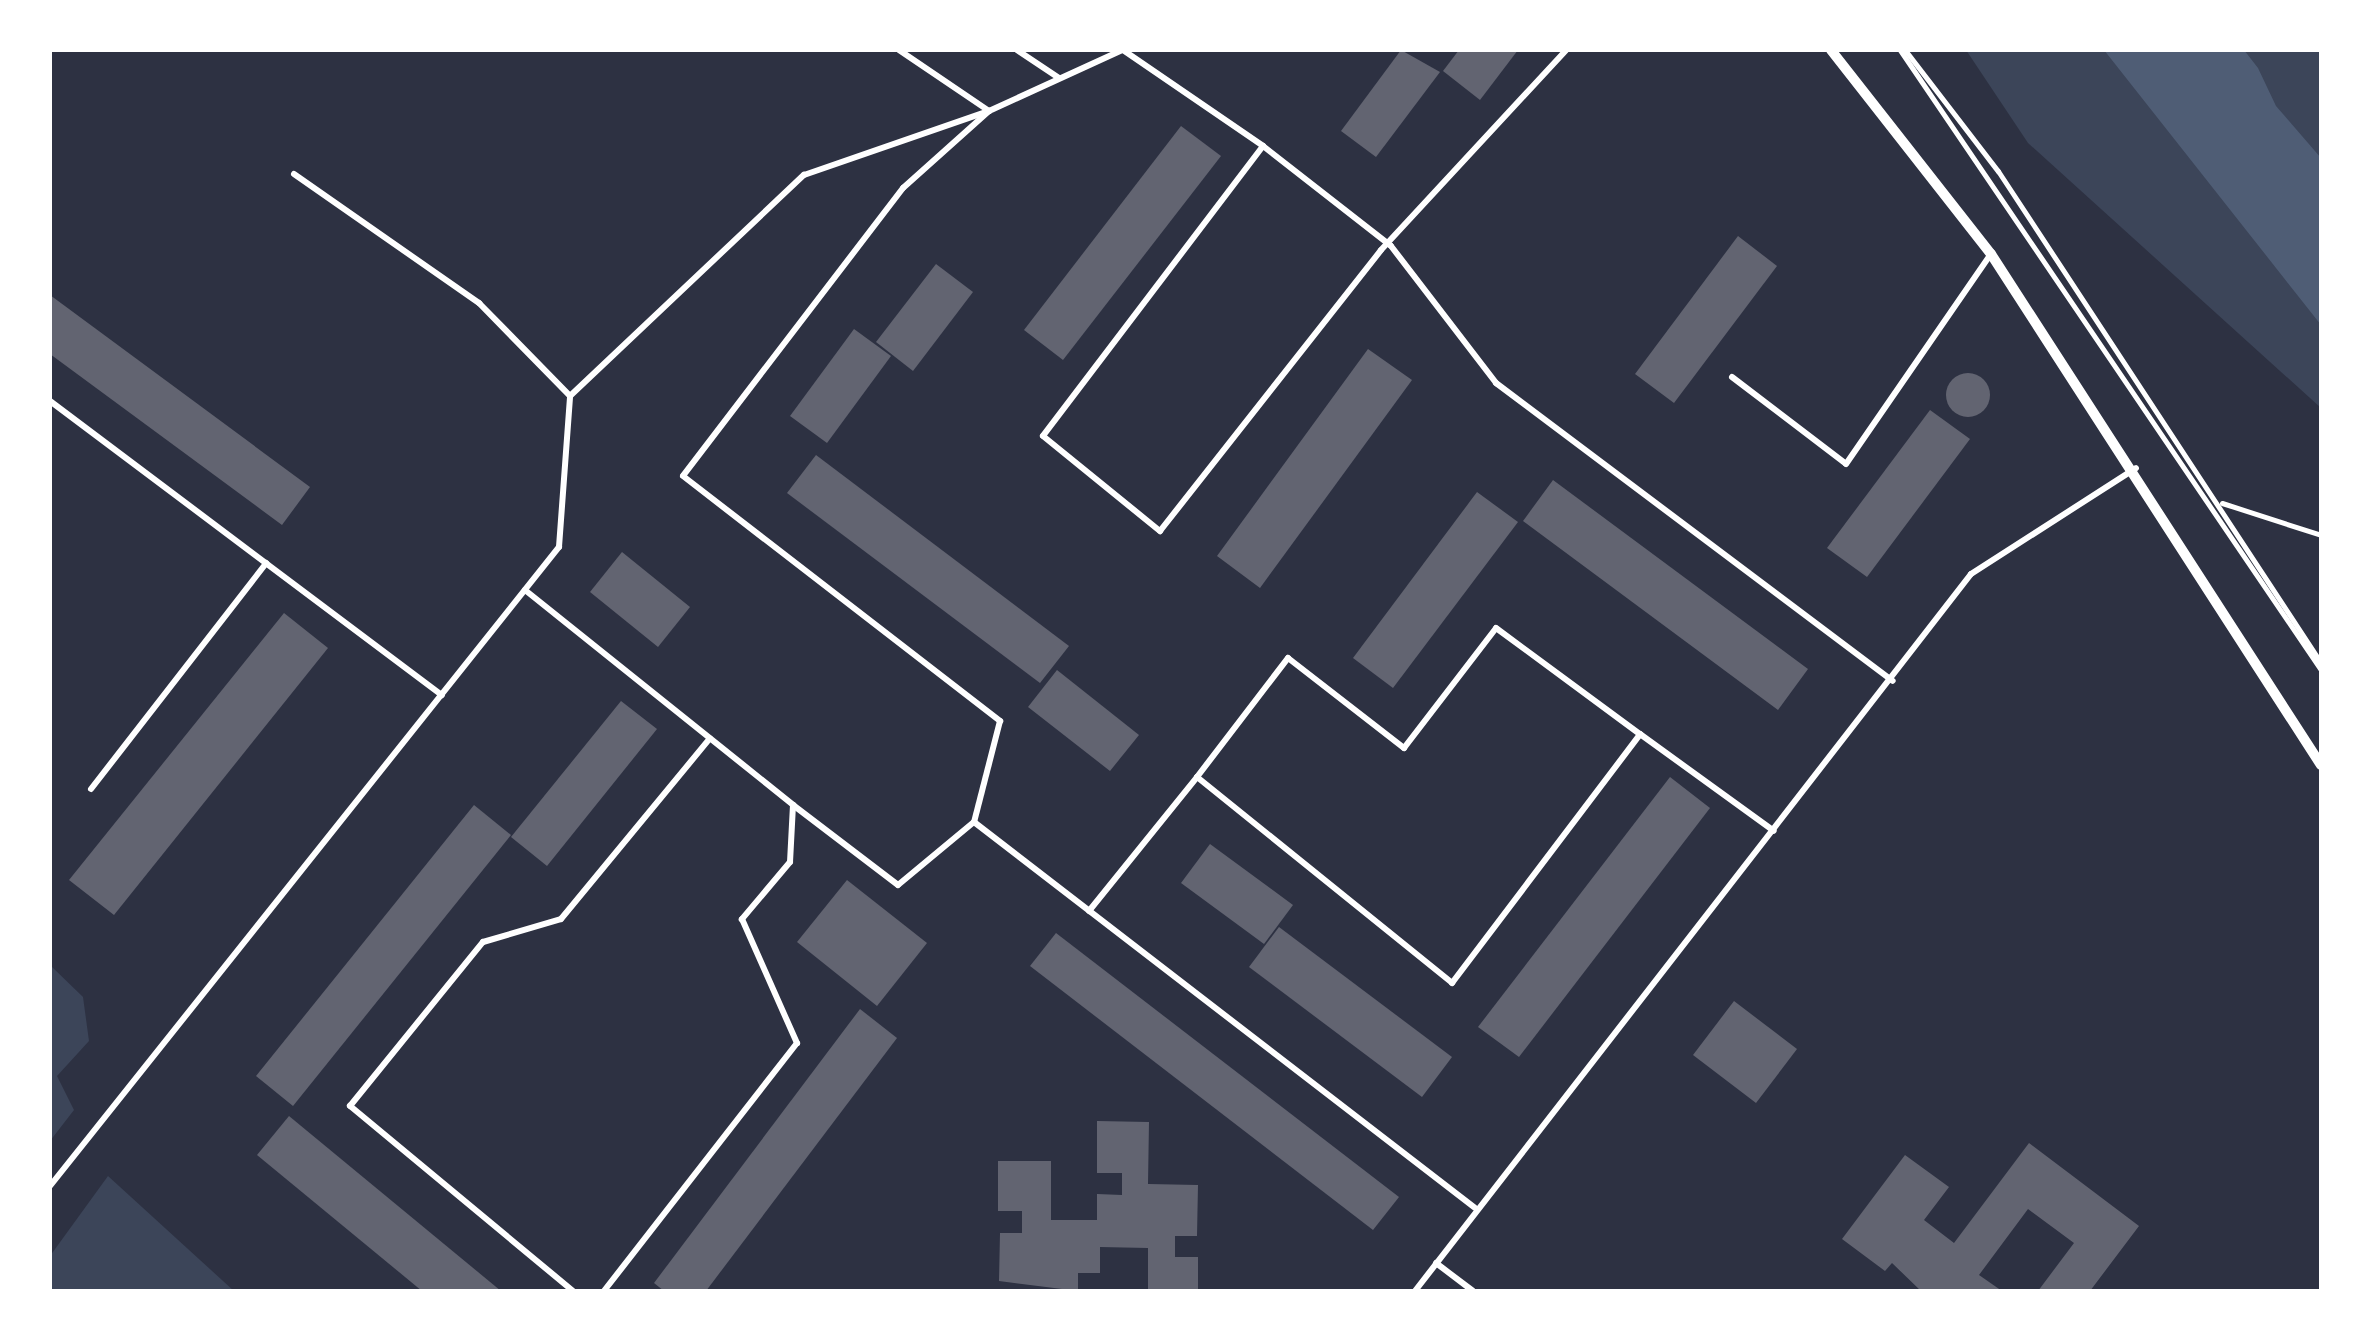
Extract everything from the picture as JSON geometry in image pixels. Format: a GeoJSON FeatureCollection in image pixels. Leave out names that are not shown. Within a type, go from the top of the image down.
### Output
{"type":"FeatureCollection","features":[{"type":"Feature","properties":{"kind":"street"},"geometry":{"type":"LineString","coordinates":[[1831,50],[1990,254],[2136,468],[2321,765]]}},
{"type":"Feature","properties":{"kind":"lane"},"geometry":{"type":"LineString","coordinates":[[899,50],[990,111]]}},
{"type":"Feature","properties":{"kind":"lane"},"geometry":{"type":"LineString","coordinates":[[1017,50],[1060,79]]}},
{"type":"Feature","properties":{"kind":"lane"},"geometry":{"type":"LineString","coordinates":[[50,1186],[559,547],[570,396],[804,175],[990,111],[1122,50],[1263,146],[1391,246],[1496,383],[1893,681]]}},
{"type":"Feature","properties":{"kind":"lane"},"geometry":{"type":"LineString","coordinates":[[1263,146],[1043,436],[1160,530],[1391,246],[1566,50]]}},
{"type":"Feature","properties":{"kind":"lane"},"geometry":{"type":"LineString","coordinates":[[526,590],[898,886],[974,822],[1000,721],[683,476],[903,188],[990,111]]}},
{"type":"Feature","properties":{"kind":"lane"},"geometry":{"type":"LineString","coordinates":[[294,174],[479,303],[570,396]]}},
{"type":"Feature","properties":{"kind":"lane"},"geometry":{"type":"LineString","coordinates":[[1732,377],[1846,464],[1990,254]]}},
{"type":"Feature","properties":{"kind":"lane"},"geometry":{"type":"LineString","coordinates":[[50,401],[442,695]]}},
{"type":"Feature","properties":{"kind":"lane"},"geometry":{"type":"LineString","coordinates":[[1415,1291],[1475,1208],[1893,681],[1971,574],[2136,468]]}},
{"type":"Feature","properties":{"kind":"lane"},"geometry":{"type":"LineString","coordinates":[[91,788],[266,563]]}},
{"type":"Feature","properties":{"kind":"lane"},"geometry":{"type":"LineString","coordinates":[[1090,911],[1288,658],[1404,748],[1496,628],[1774,831]]}},
{"type":"Feature","properties":{"kind":"lane"},"geometry":{"type":"LineString","coordinates":[[1197,777],[1452,983],[1640,734]]}},
{"type":"Feature","properties":{"kind":"lane"},"geometry":{"type":"LineString","coordinates":[[573,1291],[350,1106],[483,942],[561,919],[710,738]]}},
{"type":"Feature","properties":{"kind":"lane"},"geometry":{"type":"LineString","coordinates":[[604,1291],[797,1043],[742,919],[790,862],[793,805]]}},
{"type":"Feature","properties":{"kind":"lane"},"geometry":{"type":"LineString","coordinates":[[974,822],[1475,1208]]}},
{"type":"Feature","properties":{"kind":"lane"},"geometry":{"type":"LineString","coordinates":[[1436,1263],[1473,1291]]}},
{"type":"Feature","properties":{"kind":"path"},"geometry":{"type":"LineString","coordinates":[[1902,50],[1998,171],[2222,503],[2321,666]]}},
{"type":"Feature","properties":{"kind":"path"},"geometry":{"type":"LineString","coordinates":[[1902,50],[2321,666]]}},
{"type":"Feature","properties":{"kind":"path"},"geometry":{"type":"LineString","coordinates":[[2222,503],[2284,516],[2321,535]]}},
{"type":"Feature","properties":{"kind":"shaded area"},"geometry":{"type":"Polygon","coordinates":[[[1966,50],[2321,50],[2321,408],[2028,143],[1966,50]]]}},
{"type":"Feature","properties":{"kind":"shaded area"},"geometry":{"type":"Polygon","coordinates":[[[2104,50],[2244,50],[2258,68],[2276,106],[2321,158],[2321,325],[2104,50]]]}},
{"type":"Feature","properties":{"kind":"shaded area"},"geometry":{"type":"Polygon","coordinates":[[[50,965],[83,997],[89,1041],[57,1076],[74,1110],[50,1141],[50,965]]]}},
{"type":"Feature","properties":{"kind":"shaded area"},"geometry":{"type":"Polygon","coordinates":[[[108,1176],[234,1291],[50,1291],[50,1256],[108,1176]]]}},
{"type":"Feature","properties":{"kind":"building"},"geometry":{"type":"Polygon","coordinates":[[[1401,50],[1440,72],[1376,157],[1341,131],[1401,50]]]}},
{"type":"Feature","properties":{"kind":"building"},"geometry":{"type":"Polygon","coordinates":[[[1459,50],[1518,50],[1480,100],[1443,71],[1459,50]]]}},
{"type":"Feature","properties":{"kind":"building"},"geometry":{"type":"Polygon","coordinates":[[[1181,126],[1221,156],[1063,360],[1024,330],[1181,126]]]}},
{"type":"Feature","properties":{"kind":"building"},"geometry":{"type":"Polygon","coordinates":[[[1738,236],[1777,266],[1674,403],[1635,374],[1738,236]]]}},
{"type":"Feature","properties":{"kind":"building"},"geometry":{"type":"Polygon","coordinates":[[[936,264],[973,292],[913,371],[876,342],[936,264]]]}},
{"type":"Feature","properties":{"kind":"building"},"geometry":{"type":"Polygon","coordinates":[[[50,295],[310,487],[282,525],[50,354],[50,295]]]}},
{"type":"Feature","properties":{"kind":"building"},"geometry":{"type":"Polygon","coordinates":[[[854,329],[891,356],[827,443],[790,416],[854,329]]]}},
{"type":"Feature","properties":{"kind":"building"},"geometry":{"type":"Polygon","coordinates":[[[1368,349],[1412,380],[1260,588],[1217,556],[1368,349]]]}},
{"type":"Feature","properties":{"kind":"building"},"geometry":{"type":"Polygon","coordinates":[[[1968,373],[1983,380],[1990,395],[1983,410],[1968,417],[1953,410],[1946,395],[1953,380],[1968,373]]]}},
{"type":"Feature","properties":{"kind":"building"},"geometry":{"type":"Polygon","coordinates":[[[1930,410],[1970,439],[1867,577],[1827,548],[1930,410]]]}},
{"type":"Feature","properties":{"kind":"building"},"geometry":{"type":"Polygon","coordinates":[[[816,455],[1069,646],[1040,683],[787,493],[816,455]]]}},
{"type":"Feature","properties":{"kind":"building"},"geometry":{"type":"Polygon","coordinates":[[[1553,480],[1808,669],[1778,710],[1523,521],[1553,480]]]}},
{"type":"Feature","properties":{"kind":"building"},"geometry":{"type":"Polygon","coordinates":[[[1477,492],[1518,522],[1393,688],[1353,658],[1477,492]]]}},
{"type":"Feature","properties":{"kind":"building"},"geometry":{"type":"Polygon","coordinates":[[[622,552],[690,607],[658,647],[590,592],[622,552]]]}},
{"type":"Feature","properties":{"kind":"building"},"geometry":{"type":"Polygon","coordinates":[[[284,613],[328,648],[114,915],[69,880],[284,613]]]}},
{"type":"Feature","properties":{"kind":"building"},"geometry":{"type":"Polygon","coordinates":[[[1057,670],[1139,735],[1110,771],[1028,707],[1057,670]]]}},
{"type":"Feature","properties":{"kind":"building"},"geometry":{"type":"Polygon","coordinates":[[[621,701],[657,729],[547,866],[511,837],[621,701]]]}},
{"type":"Feature","properties":{"kind":"building"},"geometry":{"type":"Polygon","coordinates":[[[1670,777],[1710,808],[1519,1057],[1478,1027],[1670,777]]]}},
{"type":"Feature","properties":{"kind":"building"},"geometry":{"type":"Polygon","coordinates":[[[474,805],[511,835],[293,1106],[256,1076],[474,805]]]}},
{"type":"Feature","properties":{"kind":"building"},"geometry":{"type":"Polygon","coordinates":[[[1210,844],[1293,905],[1264,944],[1181,883],[1210,844]]]}},
{"type":"Feature","properties":{"kind":"building"},"geometry":{"type":"Polygon","coordinates":[[[847,880],[927,943],[877,1006],[797,942],[847,880]]]}},
{"type":"Feature","properties":{"kind":"building"},"geometry":{"type":"Polygon","coordinates":[[[1279,927],[1452,1057],[1422,1097],[1249,967],[1279,927]]]}},
{"type":"Feature","properties":{"kind":"building"},"geometry":{"type":"Polygon","coordinates":[[[1056,933],[1399,1197],[1373,1230],[1030,966],[1056,933]]]}},
{"type":"Feature","properties":{"kind":"building"},"geometry":{"type":"Polygon","coordinates":[[[1734,1001],[1797,1049],[1756,1103],[1693,1055],[1734,1001]]]}},
{"type":"Feature","properties":{"kind":"building"},"geometry":{"type":"Polygon","coordinates":[[[860,1009],[897,1038],[706,1291],[664,1291],[654,1283],[860,1009]]]}},
{"type":"Feature","properties":{"kind":"building"},"geometry":{"type":"Polygon","coordinates":[[[289,1116],[501,1291],[422,1291],[257,1155],[289,1116]]]}},
{"type":"Feature","properties":{"kind":"building"},"geometry":{"type":"Polygon","coordinates":[[[1097,1121],[1149,1122],[1148,1184],[1198,1185],[1197,1236],[1175,1236],[1175,1257],[1198,1257],[1198,1291],[1148,1291],[1148,1248],[1100,1247],[1100,1273],[1078,1273],[1078,1291],[999,1281],[1000,1233],[1022,1233],[1022,1211],[998,1211],[998,1161],[1051,1161],[1051,1220],[1097,1220],[1097,1194],[1122,1195],[1122,1173],[1097,1173],[1097,1121]]]}},
{"type":"Feature","properties":{"kind":"building"},"geometry":{"type":"Polygon","coordinates":[[[2029,1143],[2139,1226],[2090,1291],[2038,1291],[2074,1243],[2028,1209],[1979,1275],[2002,1291],[1921,1291],[1892,1263],[1885,1271],[1842,1239],[1905,1155],[1949,1187],[1924,1220],[1954,1243],[2029,1143]]]}}]}
